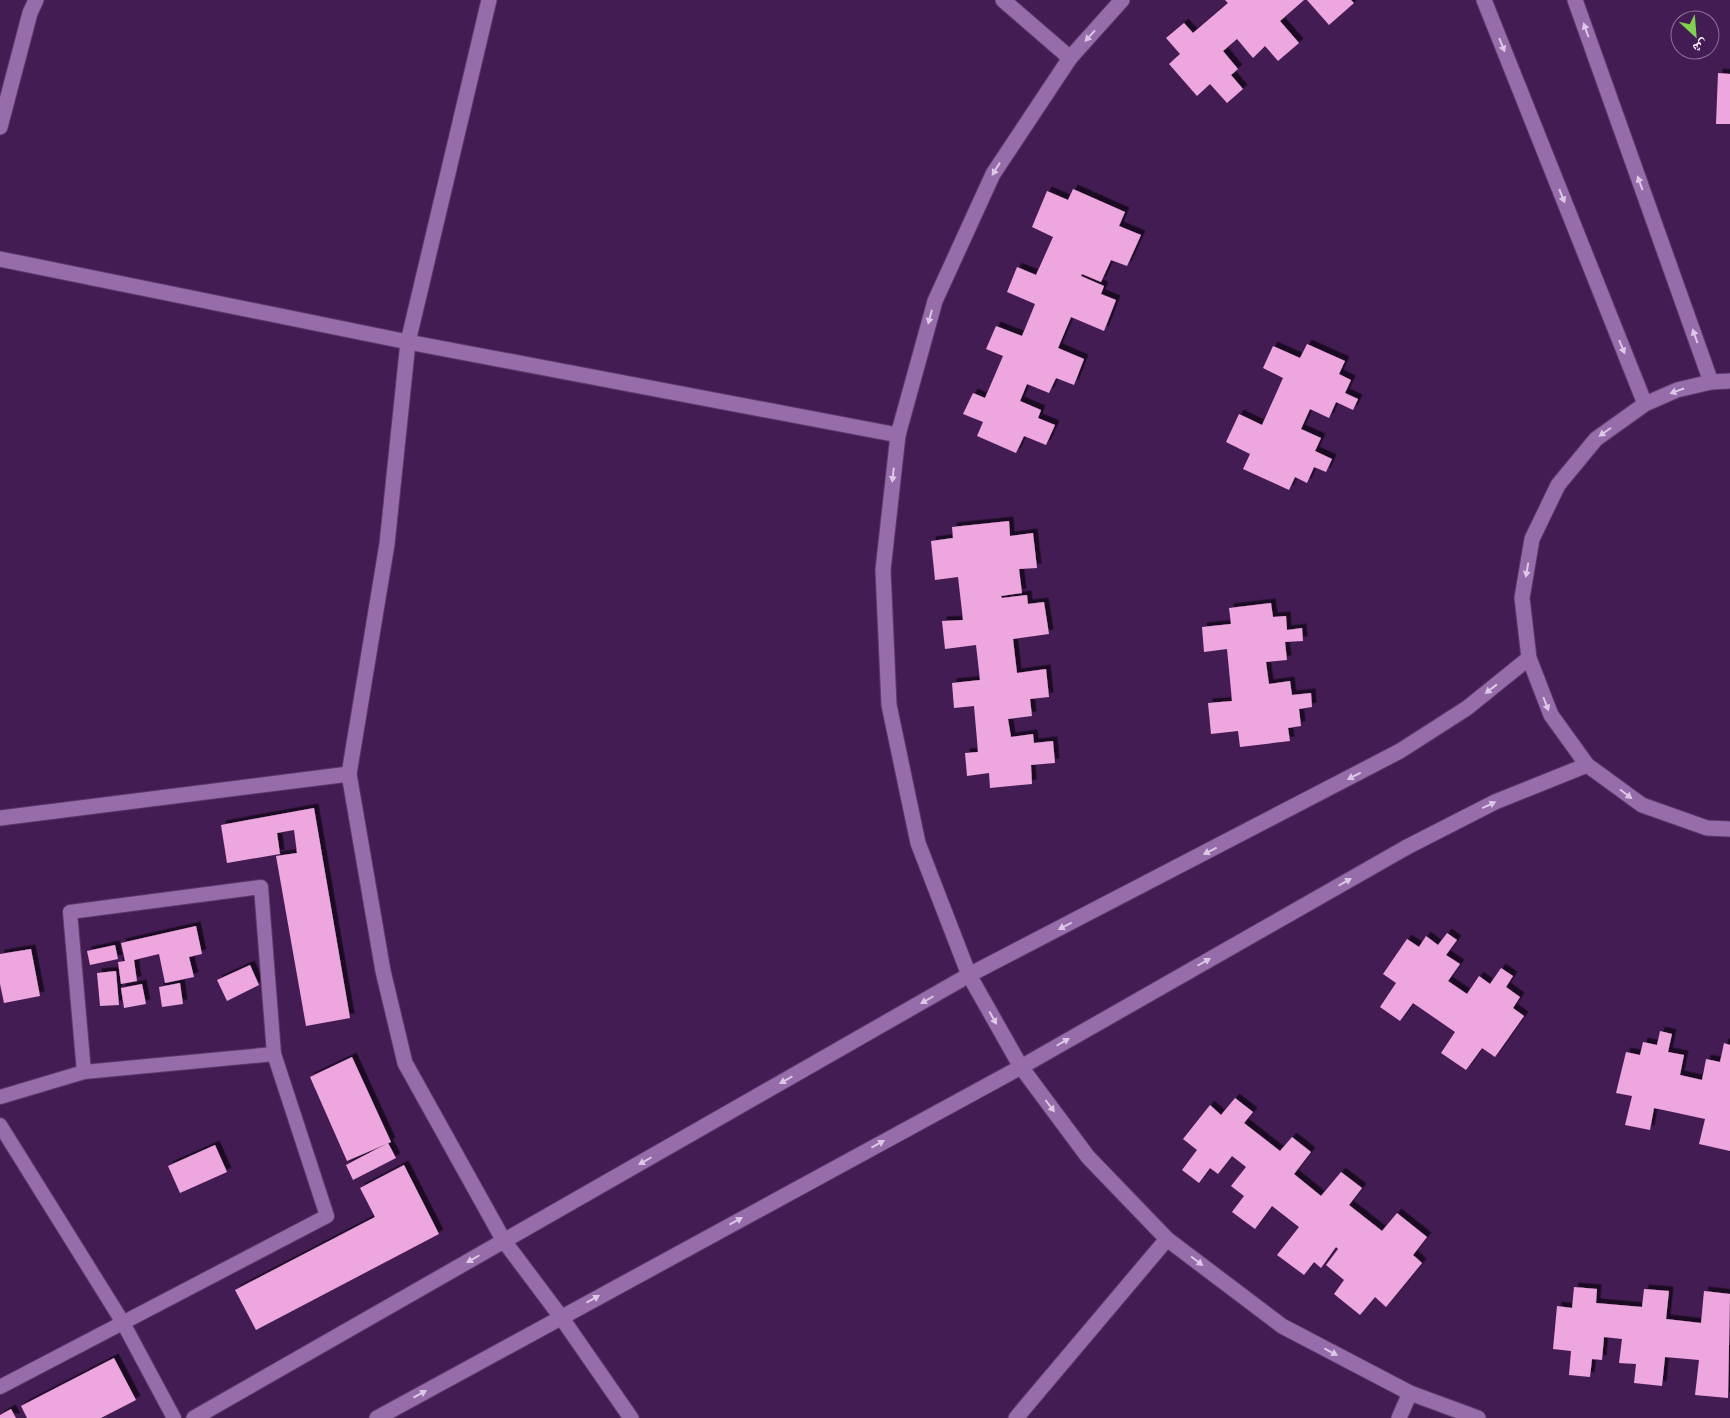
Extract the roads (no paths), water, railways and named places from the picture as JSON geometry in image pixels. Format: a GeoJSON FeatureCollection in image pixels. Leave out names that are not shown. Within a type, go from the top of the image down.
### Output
{"type":"FeatureCollection","features":[{"type":"Feature","properties":{"kind":"street"},"geometry":{"type":"LineString","coordinates":[[0,127],[30,13],[36,0]]}},
{"type":"Feature","properties":{"kind":"street"},"geometry":{"type":"LineString","coordinates":[[489,0],[408,342],[387,544],[349,774],[382,971],[405,1063],[504,1241],[561,1317],[631,1418]]}},
{"type":"Feature","properties":{"kind":"street"},"geometry":{"type":"LineString","coordinates":[[1003,0],[1070,58]]}},
{"type":"Feature","properties":{"kind":"street"},"geometry":{"type":"LineString","coordinates":[[1122,0],[1070,58],[993,174],[934,301],[898,435],[883,570],[889,705],[918,844],[969,976],[1021,1067],[1088,1158],[1167,1239],[1282,1326],[1410,1393],[1478,1418]]}},
{"type":"Feature","properties":{"kind":"street"},"geometry":{"type":"LineString","coordinates":[[1484,0],[1645,404]]}},
{"type":"Feature","properties":{"kind":"street"},"geometry":{"type":"LineString","coordinates":[[1575,0],[1711,382]]}},
{"type":"Feature","properties":{"kind":"street"},"geometry":{"type":"LineString","coordinates":[[0,259],[408,342],[898,435]]}},
{"type":"Feature","properties":{"kind":"street"},"geometry":{"type":"LineString","coordinates":[[1730,381],[1711,382],[1677,390],[1645,404],[1596,438],[1558,485],[1532,539],[1522,598],[1528,658],[1551,715],[1587,765],[1642,806],[1707,828],[1730,829]]}},
{"type":"Feature","properties":{"kind":"street"},"geometry":{"type":"LineString","coordinates":[[194,1418],[969,976],[1400,751],[1466,708],[1528,658]]}},
{"type":"Feature","properties":{"kind":"street"},"geometry":{"type":"LineString","coordinates":[[377,1418],[1021,1067],[1407,847],[1495,802],[1587,765]]}},
{"type":"Feature","properties":{"kind":"street"},"geometry":{"type":"LineString","coordinates":[[0,818],[349,774]]}},
{"type":"Feature","properties":{"kind":"street"},"geometry":{"type":"LineString","coordinates":[[1016,1418],[1167,1239]]}},
{"type":"Feature","properties":{"kind":"street"},"geometry":{"type":"LineString","coordinates":[[1399,1418],[1410,1393]]}},
{"type":"Feature","properties":{"kind":"lane"},"geometry":{"type":"LineString","coordinates":[[0,1386],[327,1216],[274,1054],[261,887],[70,912],[84,1072]]}},
{"type":"Feature","properties":{"kind":"lane"},"geometry":{"type":"LineString","coordinates":[[0,1097],[84,1072],[274,1054]]}},
{"type":"Feature","properties":{"kind":"lane"},"geometry":{"type":"LineString","coordinates":[[0,1125],[122,1321],[174,1418]]}}]}
